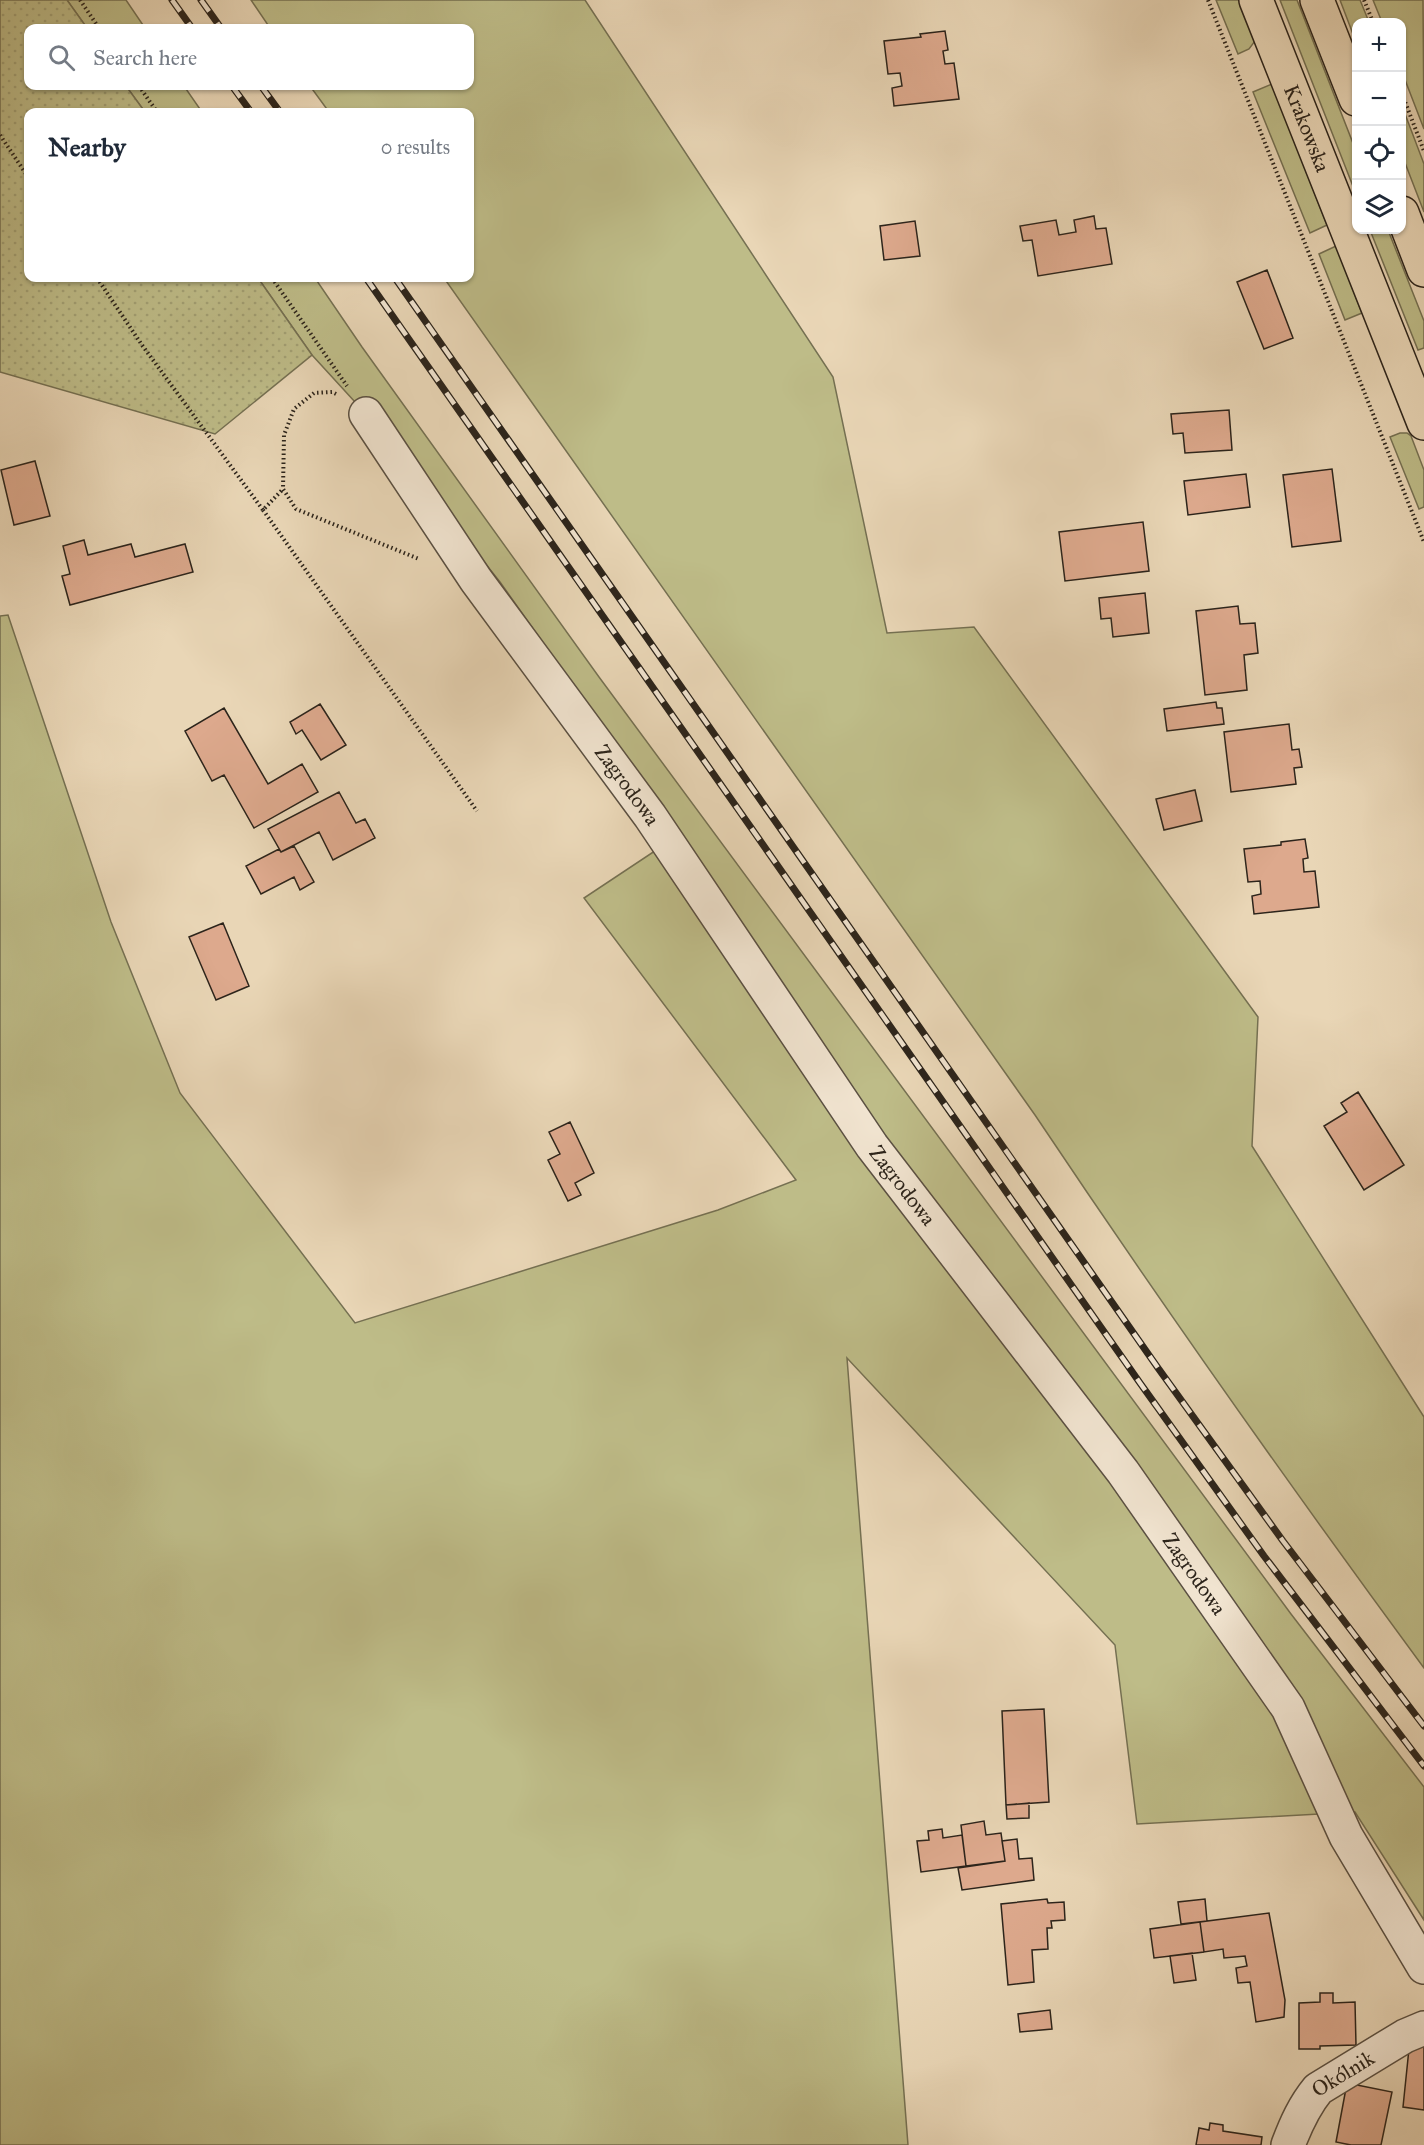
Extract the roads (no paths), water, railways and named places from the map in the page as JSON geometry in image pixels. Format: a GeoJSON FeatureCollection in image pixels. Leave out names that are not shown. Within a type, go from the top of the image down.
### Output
{"type":"FeatureCollection","features":[{"type":"Feature","properties":{"kind":"main road","name":"Krakowska"},"geometry":{"type":"LineString","coordinates":[[1256,0],[1424,423]]}},
{"type":"Feature","properties":{"kind":"main road"},"geometry":{"type":"LineString","coordinates":[[1317,0],[1352,89]]}},
{"type":"Feature","properties":{"kind":"main road"},"geometry":{"type":"LineString","coordinates":[[1406,225],[1424,270]]}},
{"type":"Feature","properties":{"kind":"street","name":"Zagrodowa"},"geometry":{"type":"LineString","coordinates":[[366,414],[476,580],[650,816],[872,1146],[1123,1472],[1288,1708],[1346,1836],[1424,1967]]}},
{"type":"Feature","properties":{"kind":"street","name":"Okólnik"},"geometry":{"type":"LineString","coordinates":[[1288,2145],[1298,2119],[1318,2089],[1405,2036],[1424,2028]]}},
{"type":"Feature","properties":{"kind":"railway"},"geometry":{"type":"LineString","coordinates":[[172,0],[189,24]]}},
{"type":"Feature","properties":{"kind":"railway"},"geometry":{"type":"LineString","coordinates":[[201,0],[218,24]]}},
{"type":"Feature","properties":{"kind":"railway"},"geometry":{"type":"LineString","coordinates":[[235,90],[248,108]]}},
{"type":"Feature","properties":{"kind":"railway"},"geometry":{"type":"LineString","coordinates":[[264,90],[277,108]]}},
{"type":"Feature","properties":{"kind":"railway"},"geometry":{"type":"LineString","coordinates":[[369,282],[1140,1383],[1264,1556],[1424,1766]]}},
{"type":"Feature","properties":{"kind":"railway"},"geometry":{"type":"LineString","coordinates":[[398,282],[1158,1368],[1283,1541],[1424,1726]]}}]}
